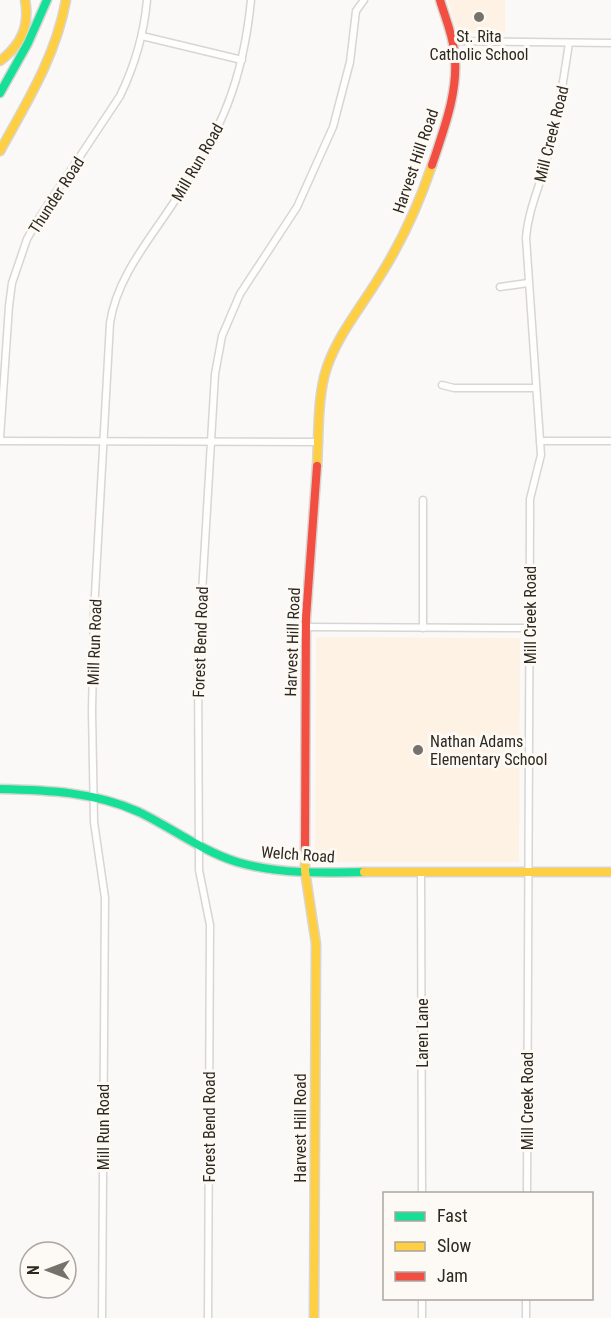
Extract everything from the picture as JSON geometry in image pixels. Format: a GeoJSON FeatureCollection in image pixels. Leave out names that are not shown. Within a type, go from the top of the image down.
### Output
{"type":"FeatureCollection","features":[{"type":"Feature","properties":{"kind":"main road"},"geometry":{"type":"LineString","coordinates":[[0,60],[15,49],[21,40],[27,18],[24,0]]}},
{"type":"Feature","properties":{"kind":"main road"},"geometry":{"type":"LineString","coordinates":[[0,93],[28,43],[47,0]]}},
{"type":"Feature","properties":{"kind":"main road"},"geometry":{"type":"LineString","coordinates":[[0,151],[37,84],[60,32],[66,0]]}},
{"type":"Feature","properties":{"kind":"main road","name":"Harvest Hill Road"},"geometry":{"type":"LineString","coordinates":[[314,1318],[316,944],[305,871],[306,627],[322,384],[330,356],[399,244],[432,166],[449,107],[455,76],[452,41],[440,0]]}},
{"type":"Feature","properties":{"kind":"main road","name":"Welch Road"},"geometry":{"type":"LineString","coordinates":[[0,789],[56,791],[93,796],[126,806],[213,854],[252,866],[305,871],[611,873]]}},
{"type":"Feature","properties":{"kind":"street","name":"Thunder Road"},"geometry":{"type":"LineString","coordinates":[[0,439],[9,306],[18,262],[39,218],[120,96],[142,36],[147,0]]}},
{"type":"Feature","properties":{"kind":"street","name":"Mill Run Road"},"geometry":{"type":"LineString","coordinates":[[102,1318],[105,898],[94,822],[92,711],[94,612],[110,323],[119,288],[218,130],[230,102],[242,60],[251,0]]}},
{"type":"Feature","properties":{"kind":"street","name":"Forest Bend Road"},"geometry":{"type":"LineString","coordinates":[[208,1318],[210,925],[200,882],[198,846],[199,626],[214,374],[222,336],[240,294],[297,207],[333,127],[350,62],[356,11],[364,0]]}},
{"type":"Feature","properties":{"kind":"street"},"geometry":{"type":"LineString","coordinates":[[142,36],[242,60]]}},
{"type":"Feature","properties":{"kind":"street"},"geometry":{"type":"LineString","coordinates":[[452,41],[611,43]]}},
{"type":"Feature","properties":{"kind":"street","name":"Mill Creek Road"},"geometry":{"type":"LineString","coordinates":[[527,1192],[530,499],[539,469],[540,441],[528,284],[526,225],[546,162],[556,118],[568,43]]}},
{"type":"Feature","properties":{"kind":"street"},"geometry":{"type":"LineString","coordinates":[[500,287],[528,284]]}},
{"type":"Feature","properties":{"kind":"street"},"geometry":{"type":"LineString","coordinates":[[442,385],[454,388],[536,388]]}},
{"type":"Feature","properties":{"kind":"street"},"geometry":{"type":"LineString","coordinates":[[0,439],[319,442]]}},
{"type":"Feature","properties":{"kind":"street"},"geometry":{"type":"LineString","coordinates":[[540,441],[611,441]]}},
{"type":"Feature","properties":{"kind":"street"},"geometry":{"type":"LineString","coordinates":[[423,501],[423,628]]}},
{"type":"Feature","properties":{"kind":"street"},"geometry":{"type":"LineString","coordinates":[[306,627],[530,628]]}},
{"type":"Feature","properties":{"kind":"street","name":"Laren Lane"},"geometry":{"type":"LineString","coordinates":[[421,872],[422,1192]]}},
{"type":"Feature","properties":{"kind":"street"},"geometry":{"type":"LineString","coordinates":[[422,1300],[422,1318]]}},
{"type":"Feature","properties":{"kind":"street"},"geometry":{"type":"LineString","coordinates":[[526,1300],[526,1318]]}},
{"type":"Feature","properties":{"kind":"shaded area","name":"St. Rita Catholic School"},"geometry":{"type":"Polygon","coordinates":[[[448,0],[505,0],[505,33],[457,33],[448,0]]]}},
{"type":"Feature","properties":{"kind":"shaded area","name":"Nathan Adams Elementary School"},"geometry":{"type":"Polygon","coordinates":[[[316,637],[520,638],[519,862],[315,862],[316,637]]]}},
{"type":"Feature","properties":{"kind":"traffic: fast"},"geometry":{"type":"LineString","coordinates":[[0,93],[28,43],[47,0]]}},
{"type":"Feature","properties":{"kind":"traffic: fast"},"geometry":{"type":"LineString","coordinates":[[0,789],[71,793],[122,805],[212,852],[253,866],[300,872],[364,872]]}},
{"type":"Feature","properties":{"kind":"traffic: slow"},"geometry":{"type":"LineString","coordinates":[[0,61],[18,42],[25,27],[25,0]]}},
{"type":"Feature","properties":{"kind":"traffic: slow"},"geometry":{"type":"LineString","coordinates":[[0,151],[48,59],[66,0]]}},
{"type":"Feature","properties":{"kind":"traffic: slow"},"geometry":{"type":"LineString","coordinates":[[317,466],[320,403],[327,367],[344,331],[403,236],[432,165]]}},
{"type":"Feature","properties":{"kind":"traffic: slow"},"geometry":{"type":"LineString","coordinates":[[305,850],[305,871],[316,944],[314,1318]]}},
{"type":"Feature","properties":{"kind":"traffic: slow"},"geometry":{"type":"LineString","coordinates":[[364,872],[611,872]]}},
{"type":"Feature","properties":{"kind":"traffic: jam"},"geometry":{"type":"LineString","coordinates":[[432,165],[450,108],[455,79],[453,44],[440,0]]}},
{"type":"Feature","properties":{"kind":"traffic: jam"},"geometry":{"type":"LineString","coordinates":[[305,850],[306,618],[317,466]]}},
{"type":"Feature","properties":{"kind":"place","name":"St. Rita Catholic School"},"geometry":{"type":"Point","coordinates":[479,17]}},
{"type":"Feature","properties":{"kind":"place","name":"Nathan Adams Elementary School"},"geometry":{"type":"Point","coordinates":[418,750]}}]}
